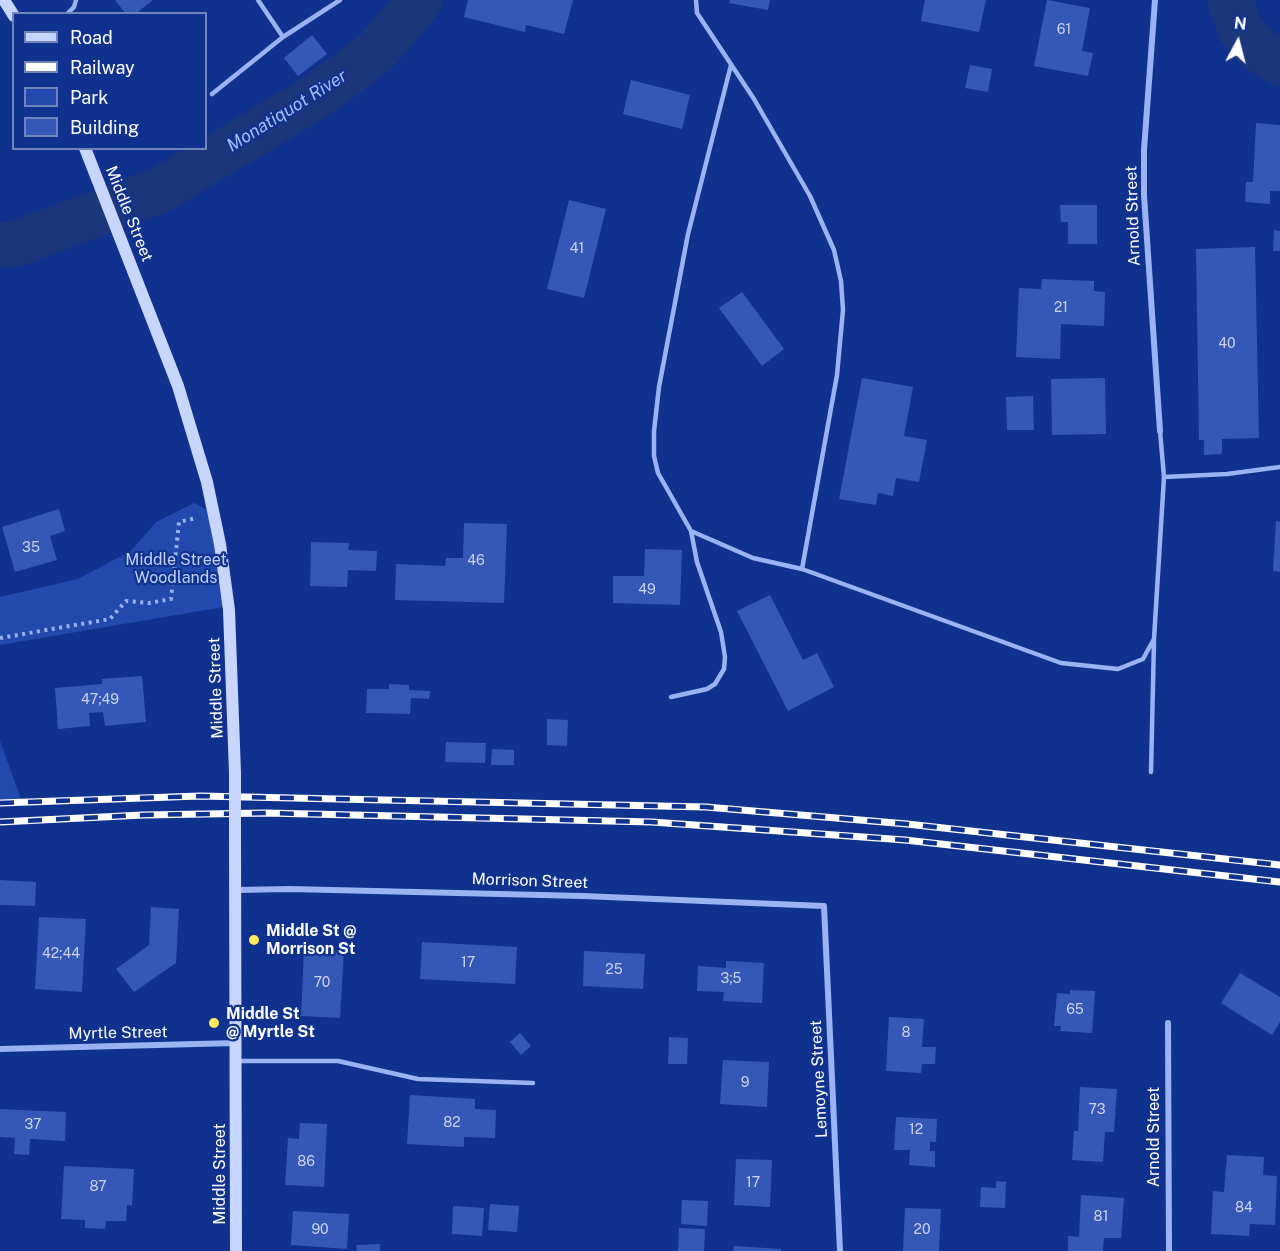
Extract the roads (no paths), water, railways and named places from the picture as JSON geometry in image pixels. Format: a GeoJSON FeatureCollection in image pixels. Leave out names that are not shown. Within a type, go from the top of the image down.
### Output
{"type":"FeatureCollection","features":[{"type":"Feature","properties":{"kind":"street"},"geometry":{"type":"LineString","coordinates":[[4,0],[12,13]]}},
{"type":"Feature","properties":{"kind":"street","name":"Arnold Street"},"geometry":{"type":"LineString","coordinates":[[1155,0],[1144,150],[1144,195],[1160,431]]}},
{"type":"Feature","properties":{"kind":"street","name":"Middle Street"},"geometry":{"type":"LineString","coordinates":[[86,150],[178,386],[198,449],[214,513],[229,610],[235,773],[237,1251]]}},
{"type":"Feature","properties":{"kind":"street","name":"Morrison Street"},"geometry":{"type":"LineString","coordinates":[[235,890],[582,896],[824,906]]}},
{"type":"Feature","properties":{"kind":"street","name":"Lemoyne Street"},"geometry":{"type":"LineString","coordinates":[[824,906],[840,1251]]}},
{"type":"Feature","properties":{"kind":"street","name":"Arnold Street"},"geometry":{"type":"LineString","coordinates":[[1168,1023],[1169,1251]]}},
{"type":"Feature","properties":{"kind":"street","name":"Myrtle Street"},"geometry":{"type":"LineString","coordinates":[[0,1049],[236,1043]]}},
{"type":"Feature","properties":{"kind":"lane"},"geometry":{"type":"LineString","coordinates":[[258,0],[283,37]]}},
{"type":"Feature","properties":{"kind":"lane"},"geometry":{"type":"LineString","coordinates":[[212,94],[283,37],[340,0]]}},
{"type":"Feature","properties":{"kind":"lane"},"geometry":{"type":"LineString","coordinates":[[696,0],[697,13],[810,196],[834,250],[841,281],[843,310],[837,375],[802,568]]}},
{"type":"Feature","properties":{"kind":"lane"},"geometry":{"type":"LineString","coordinates":[[671,697],[707,689],[715,684],[724,669],[721,632],[697,562],[691,531],[658,473],[654,456],[654,431],[666,341],[688,234],[731,65]]}},
{"type":"Feature","properties":{"kind":"lane"},"geometry":{"type":"LineString","coordinates":[[1151,772],[1154,639],[1164,477],[1160,431]]}},
{"type":"Feature","properties":{"kind":"lane"},"geometry":{"type":"LineString","coordinates":[[1164,477],[1227,474],[1280,468]]}},
{"type":"Feature","properties":{"kind":"lane"},"geometry":{"type":"LineString","coordinates":[[691,531],[753,558],[802,568],[1061,663],[1118,669],[1143,659],[1154,639]]}},
{"type":"Feature","properties":{"kind":"lane"},"geometry":{"type":"LineString","coordinates":[[236,1061],[338,1061],[426,1080],[533,1083]]}},
{"type":"Feature","properties":{"kind":"waterway","name":"Monatiquot River"},"geometry":{"type":"LineString","coordinates":[[0,245],[15,244],[160,190],[307,102],[339,80],[377,51],[420,0]]}},
{"type":"Feature","properties":{"kind":"waterway","name":"Monatiquot River"},"geometry":{"type":"LineString","coordinates":[[1230,0],[1241,30],[1257,48],[1280,63]]}},
{"type":"Feature","properties":{"kind":"railway"},"geometry":{"type":"LineString","coordinates":[[0,803],[200,796],[706,807],[907,824],[1280,865]]}},
{"type":"Feature","properties":{"kind":"railway"},"geometry":{"type":"LineString","coordinates":[[0,822],[143,815],[267,813],[652,822],[905,840],[1280,882]]}},
{"type":"Feature","properties":{"kind":"place","name":"Middle St @ Morrison St"},"geometry":{"type":"Point","coordinates":[254,940]}},
{"type":"Feature","properties":{"kind":"place","name":"Middle St @ Myrtle St"},"geometry":{"type":"Point","coordinates":[214,1023]}},
{"type":"Feature","properties":{"kind":"park label","name":"Middle Street Woodlands"},"geometry":{"type":"Point","coordinates":[176,569]}}]}
